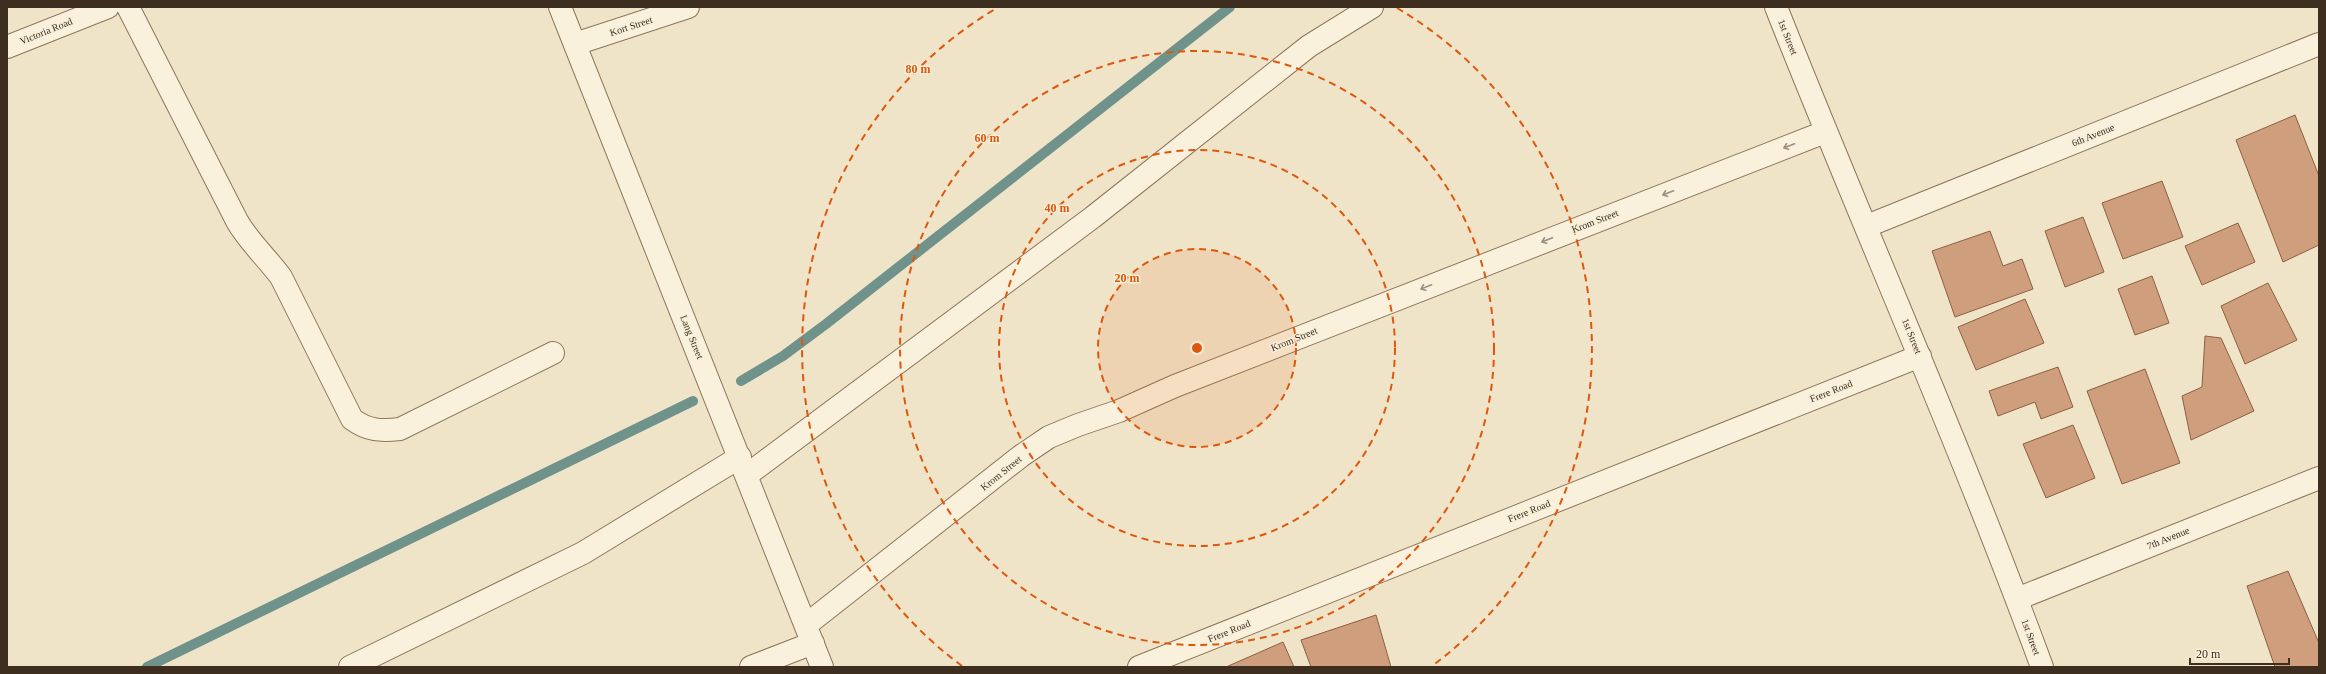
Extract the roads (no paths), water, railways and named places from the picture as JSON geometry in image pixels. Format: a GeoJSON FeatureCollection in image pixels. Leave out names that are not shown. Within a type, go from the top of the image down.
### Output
{"type":"FeatureCollection","features":[{"type":"Feature","properties":{"kind":"street","name":"Victoria Road"},"geometry":{"type":"LineString","coordinates":[[7,47],[108,7]]}},
{"type":"Feature","properties":{"kind":"street"},"geometry":{"type":"LineString","coordinates":[[128,7],[245,236],[270,262],[281,277],[352,419],[364,428],[377,431],[400,430],[553,353]]}},
{"type":"Feature","properties":{"kind":"street","name":"Lang Street"},"geometry":{"type":"LineString","coordinates":[[560,7],[744,466],[822,667]]}},
{"type":"Feature","properties":{"kind":"street","name":"Kort Street"},"geometry":{"type":"LineString","coordinates":[[575,44],[688,7]]}},
{"type":"Feature","properties":{"kind":"street"},"geometry":{"type":"LineString","coordinates":[[350,667],[584,553],[744,466],[1093,217],[1309,46],[1372,7]]}},
{"type":"Feature","properties":{"kind":"street","name":"1st Street"},"geometry":{"type":"LineString","coordinates":[[1776,7],[1825,132],[1867,226],[1920,356],[2042,667]]}},
{"type":"Feature","properties":{"kind":"street","name":"6th Avenue"},"geometry":{"type":"LineString","coordinates":[[1867,226],[2319,44]]}},
{"type":"Feature","properties":{"kind":"street","name":"Krom Street"},"geometry":{"type":"LineString","coordinates":[[751,667],[809,634],[1021,456],[1049,437],[1120,411],[1182,383],[1825,132]]}},
{"type":"Feature","properties":{"kind":"street","name":"Frere Road"},"geometry":{"type":"LineString","coordinates":[[1139,667],[1920,356]]}},
{"type":"Feature","properties":{"kind":"street","name":"7th Avenue"},"geometry":{"type":"LineString","coordinates":[[2016,599],[2319,478]]}},
{"type":"Feature","properties":{"kind":"waterway"},"geometry":{"type":"LineString","coordinates":[[741,381],[783,356],[826,324],[1230,7]]}},
{"type":"Feature","properties":{"kind":"waterway"},"geometry":{"type":"LineString","coordinates":[[147,667],[693,401]]}}]}
